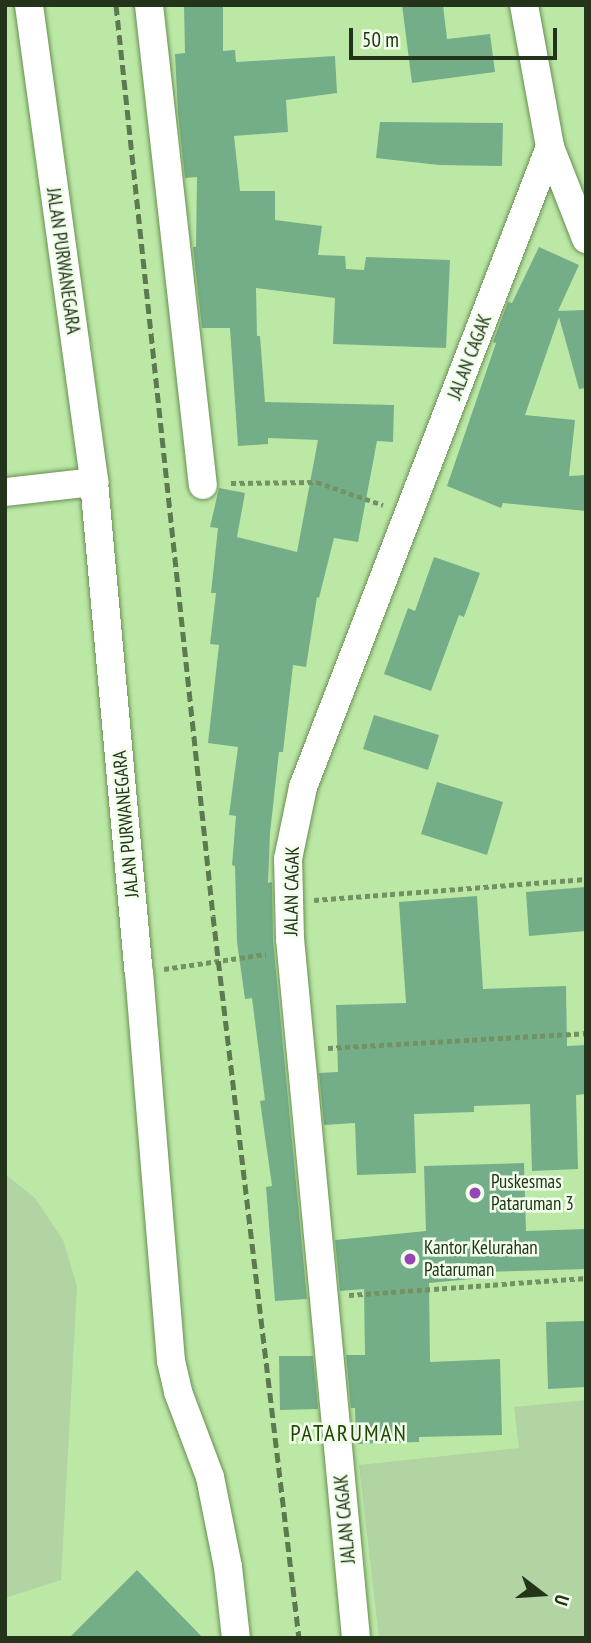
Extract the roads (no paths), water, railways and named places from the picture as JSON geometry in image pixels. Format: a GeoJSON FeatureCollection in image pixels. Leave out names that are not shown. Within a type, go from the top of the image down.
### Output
{"type":"FeatureCollection","features":[{"type":"Feature","properties":{"kind":"street","name":"JALAN PURWANEGARA"},"geometry":{"type":"LineString","coordinates":[[29,5],[94,482],[171,1361],[178,1392],[210,1477],[228,1567],[236,1638]]}},
{"type":"Feature","properties":{"kind":"street"},"geometry":{"type":"LineString","coordinates":[[149,5],[203,485]]}},
{"type":"Feature","properties":{"kind":"street"},"geometry":{"type":"LineString","coordinates":[[524,5],[550,147],[586,239]]}},
{"type":"Feature","properties":{"kind":"street","name":"JALAN CAGAK"},"geometry":{"type":"LineString","coordinates":[[356,1638],[300,1050],[288,859],[303,787],[550,147]]}},
{"type":"Feature","properties":{"kind":"street"},"geometry":{"type":"LineString","coordinates":[[5,492],[94,482]]}},
{"type":"Feature","properties":{"kind":"railway"},"geometry":{"type":"LineString","coordinates":[[116,5],[213,916],[299,1638]]}},
{"type":"Feature","properties":{"kind":"place","name":"Puskesmas Pataruman 3"},"geometry":{"type":"Point","coordinates":[475,1193]}},
{"type":"Feature","properties":{"kind":"place","name":"Kantor Kelurahan Pataruman"},"geometry":{"type":"Point","coordinates":[410,1259]}},
{"type":"Feature","properties":{"kind":"district","name":"PATARUMAN"},"geometry":{"type":"Point","coordinates":[349,1433]}}]}
